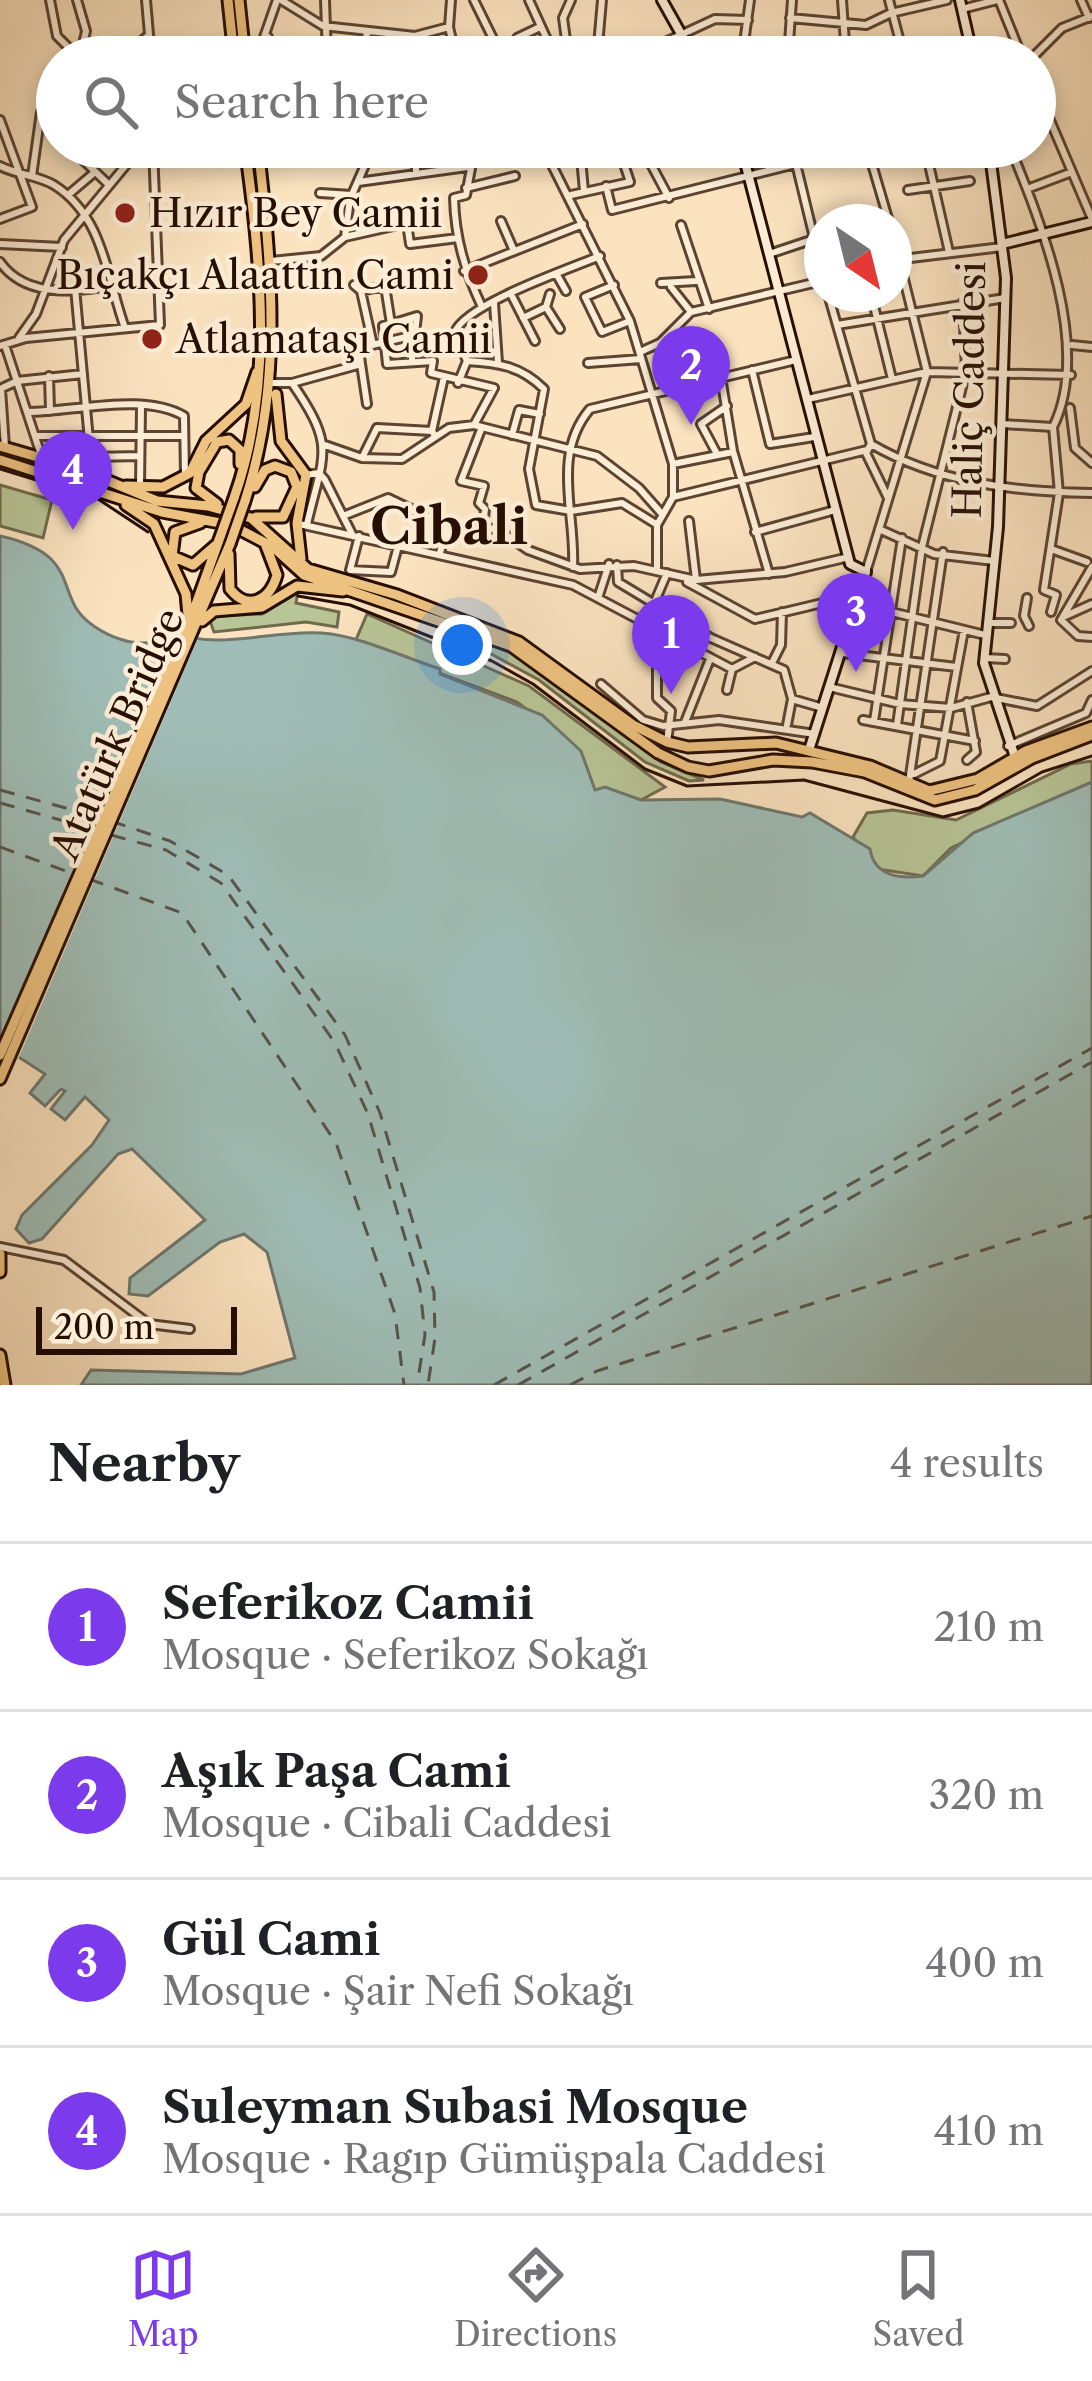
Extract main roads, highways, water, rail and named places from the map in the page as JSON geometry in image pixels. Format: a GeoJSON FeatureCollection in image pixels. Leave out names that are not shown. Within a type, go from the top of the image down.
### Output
{"type":"FeatureCollection","features":[{"type":"Feature","properties":{"kind":"main road"},"geometry":{"type":"LineString","coordinates":[[228,0],[232,36]]}},
{"type":"Feature","properties":{"kind":"main road"},"geometry":{"type":"LineString","coordinates":[[239,0],[243,36]]}},
{"type":"Feature","properties":{"kind":"main road"},"geometry":{"type":"LineString","coordinates":[[239,500],[258,416],[261,356],[247,168]]}},
{"type":"Feature","properties":{"kind":"main road"},"geometry":{"type":"LineString","coordinates":[[260,168],[272,383],[281,441],[305,475],[301,562]]}},
{"type":"Feature","properties":{"kind":"main road"},"geometry":{"type":"LineString","coordinates":[[116,485],[163,488],[185,478],[206,441],[246,404],[261,356]]}},
{"type":"Feature","properties":{"kind":"main road"},"geometry":{"type":"LineString","coordinates":[[239,500],[265,437],[272,383]]}},
{"type":"Feature","properties":{"kind":"main road"},"geometry":{"type":"LineString","coordinates":[[239,500],[240,449],[223,440],[207,455],[196,484],[202,496],[251,518],[314,571],[397,595],[519,642],[633,725],[667,742],[744,742],[809,751],[912,778],[929,791],[954,787],[1092,731]]}},
{"type":"Feature","properties":{"kind":"main road"},"geometry":{"type":"LineString","coordinates":[[2,446],[92,473],[157,501],[227,510]]}},
{"type":"Feature","properties":{"kind":"main road"},"geometry":{"type":"LineString","coordinates":[[0,460],[162,512],[215,520],[263,542],[304,575],[519,649],[667,759],[716,770],[773,760],[844,767],[935,800],[975,790],[1017,760]]}},
{"type":"Feature","properties":{"kind":"main road"},"geometry":{"type":"LineString","coordinates":[[239,500],[269,468],[280,466],[295,476],[296,494],[287,514],[251,518]]}},
{"type":"Feature","properties":{"kind":"main road"},"geometry":{"type":"LineString","coordinates":[[106,494],[154,524],[186,594],[191,628],[214,611],[262,607],[297,586],[363,592]]}},
{"type":"Feature","properties":{"kind":"main road","name":"Atatürk Bridge"},"geometry":{"type":"LineString","coordinates":[[0,1079],[191,628],[239,500]]}},
{"type":"Feature","properties":{"kind":"main road"},"geometry":{"type":"LineString","coordinates":[[215,520],[178,529],[170,551],[181,564],[193,565],[225,542]]}},
{"type":"Feature","properties":{"kind":"main road"},"geometry":{"type":"LineString","coordinates":[[225,542],[228,585],[238,598],[250,602],[268,594],[277,575],[263,542]]}},
{"type":"Feature","properties":{"kind":"main road","name":"Atatürk Bridge"},"geometry":{"type":"LineString","coordinates":[[0,1055],[191,628]]}},
{"type":"Feature","properties":{"kind":"main road"},"geometry":{"type":"LineString","coordinates":[[743,765],[736,752],[744,742]]}},
{"type":"Feature","properties":{"kind":"main road"},"geometry":{"type":"LineString","coordinates":[[716,770],[724,758],[718,745]]}},
{"type":"Feature","properties":{"kind":"main road"},"geometry":{"type":"LineString","coordinates":[[0,1251],[0,1272]]}},
{"type":"Feature","properties":{"kind":"main road"},"geometry":{"type":"LineString","coordinates":[[0,1355],[4,1385]]}},
{"type":"Feature","properties":{"kind":"water"},"geometry":{"type":"Polygon","coordinates":[[[0,536],[27,544],[51,559],[84,618],[122,640],[150,643],[171,631],[207,640],[322,633],[366,643],[440,669],[440,674],[542,715],[581,751],[595,790],[605,787],[641,800],[720,799],[802,817],[810,813],[870,849],[882,870],[897,876],[923,876],[973,833],[1092,782],[1092,1385],[81,1385],[91,1370],[241,1374],[295,1358],[267,1252],[244,1234],[220,1242],[148,1296],[129,1294],[130,1278],[205,1220],[132,1149],[118,1154],[42,1239],[29,1243],[16,1229],[22,1215],[92,1145],[109,1120],[85,1097],[65,1120],[51,1109],[65,1091],[61,1089],[45,1106],[30,1093],[45,1074],[0,1045],[0,536]]]}},
{"type":"Feature","properties":{"kind":"tram line"},"geometry":{"type":"LineString","coordinates":[[0,469],[98,499],[148,532]]}},
{"type":"Feature","properties":{"kind":"tram line"},"geometry":{"type":"LineString","coordinates":[[298,596],[350,605],[492,661],[533,684],[645,769],[687,786],[804,780],[943,817],[979,808],[1042,772],[1092,756]]}},
{"type":"Feature","properties":{"kind":"place","name":"Hızır Bey Camii"},"geometry":{"type":"Point","coordinates":[125,213]}},
{"type":"Feature","properties":{"kind":"place","name":"Bıçakçı Alaattin Cami"},"geometry":{"type":"Point","coordinates":[478,275]}},
{"type":"Feature","properties":{"kind":"place","name":"Atlamataşı Camii"},"geometry":{"type":"Point","coordinates":[152,339]}},
{"type":"Feature","properties":{"kind":"place","name":"Aşık Paşa Cami"},"geometry":{"type":"Point","coordinates":[691,425]}},
{"type":"Feature","properties":{"kind":"place","name":"Suleyman Subasi Mosque"},"geometry":{"type":"Point","coordinates":[73,530]}},
{"type":"Feature","properties":{"kind":"place","name":"Gül Cami"},"geometry":{"type":"Point","coordinates":[856,672]}},
{"type":"Feature","properties":{"kind":"place","name":"Seferikoz Camii"},"geometry":{"type":"Point","coordinates":[671,694]}},
{"type":"Feature","properties":{"kind":"district","name":"Cibali"},"geometry":{"type":"Point","coordinates":[449,526]}}]}
